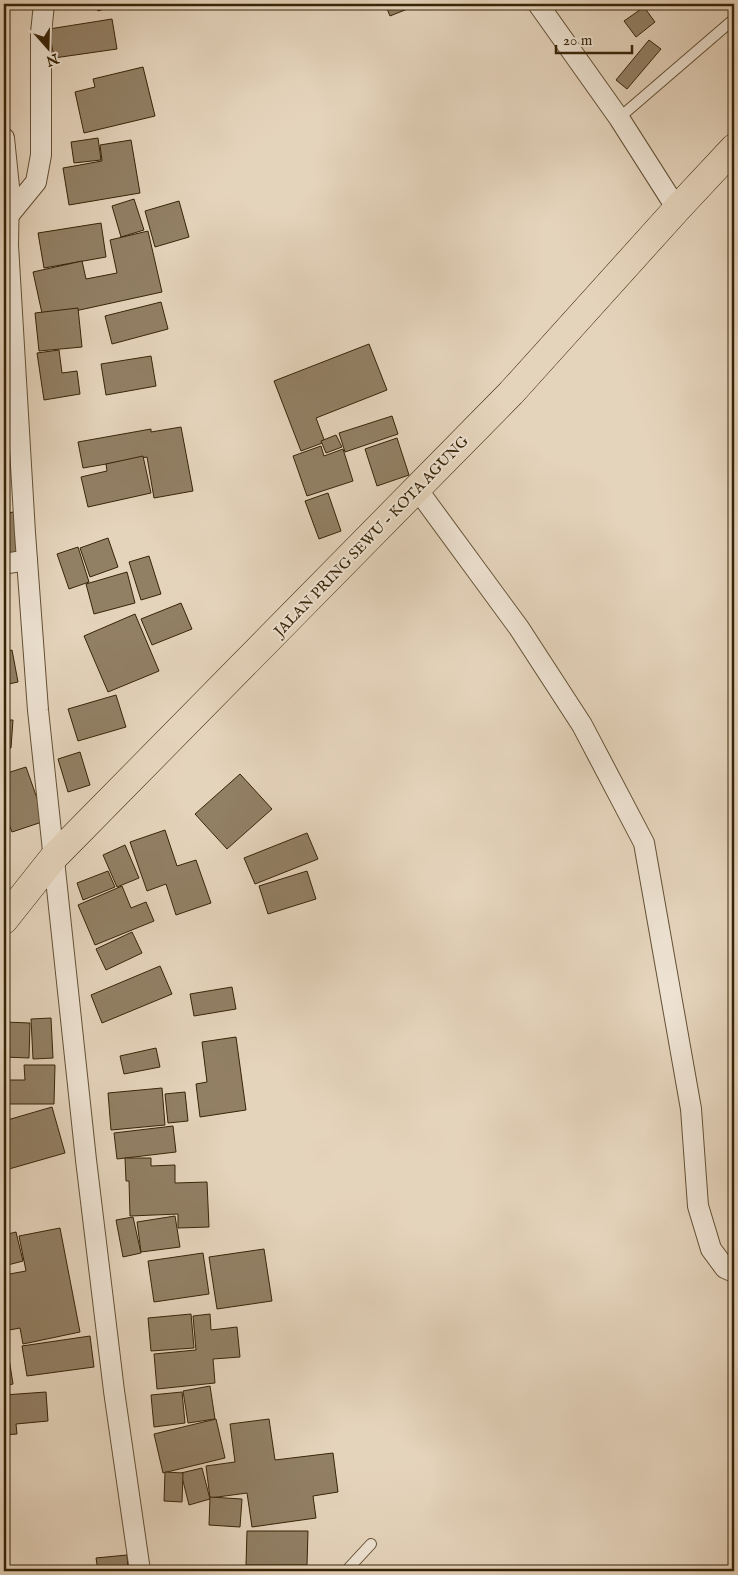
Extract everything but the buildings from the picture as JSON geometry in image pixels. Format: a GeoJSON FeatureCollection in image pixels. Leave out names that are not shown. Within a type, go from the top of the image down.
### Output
{"type":"FeatureCollection","features":[{"type":"Feature","properties":{"kind":"highway","name":"JALAN PRING SEWU - KOTA AGUNG"},"geometry":{"type":"LineString","coordinates":[[4,920],[54,857],[511,393],[734,148]]}},
{"type":"Feature","properties":{"kind":"street"},"geometry":{"type":"LineString","coordinates":[[9,214],[36,182],[41,155],[41,33],[44,4]]}},
{"type":"Feature","properties":{"kind":"street"},"geometry":{"type":"LineString","coordinates":[[538,4],[620,118],[677,209]]}},
{"type":"Feature","properties":{"kind":"street"},"geometry":{"type":"LineString","coordinates":[[4,138],[9,187],[8,246],[38,710],[94,1227],[114,1391],[140,1571]]}},
{"type":"Feature","properties":{"kind":"street"},"geometry":{"type":"LineString","coordinates":[[417,489],[519,628],[576,717],[644,843],[691,1109],[698,1206],[711,1249],[725,1268],[734,1272]]}},
{"type":"Feature","properties":{"kind":"street"},"geometry":{"type":"LineString","coordinates":[[4,564],[27,560]]}},
{"type":"Feature","properties":{"kind":"lane"},"geometry":{"type":"LineString","coordinates":[[620,118],[734,19]]}},
{"type":"Feature","properties":{"kind":"lane"},"geometry":{"type":"LineString","coordinates":[[346,1571],[371,1544]]}}]}
